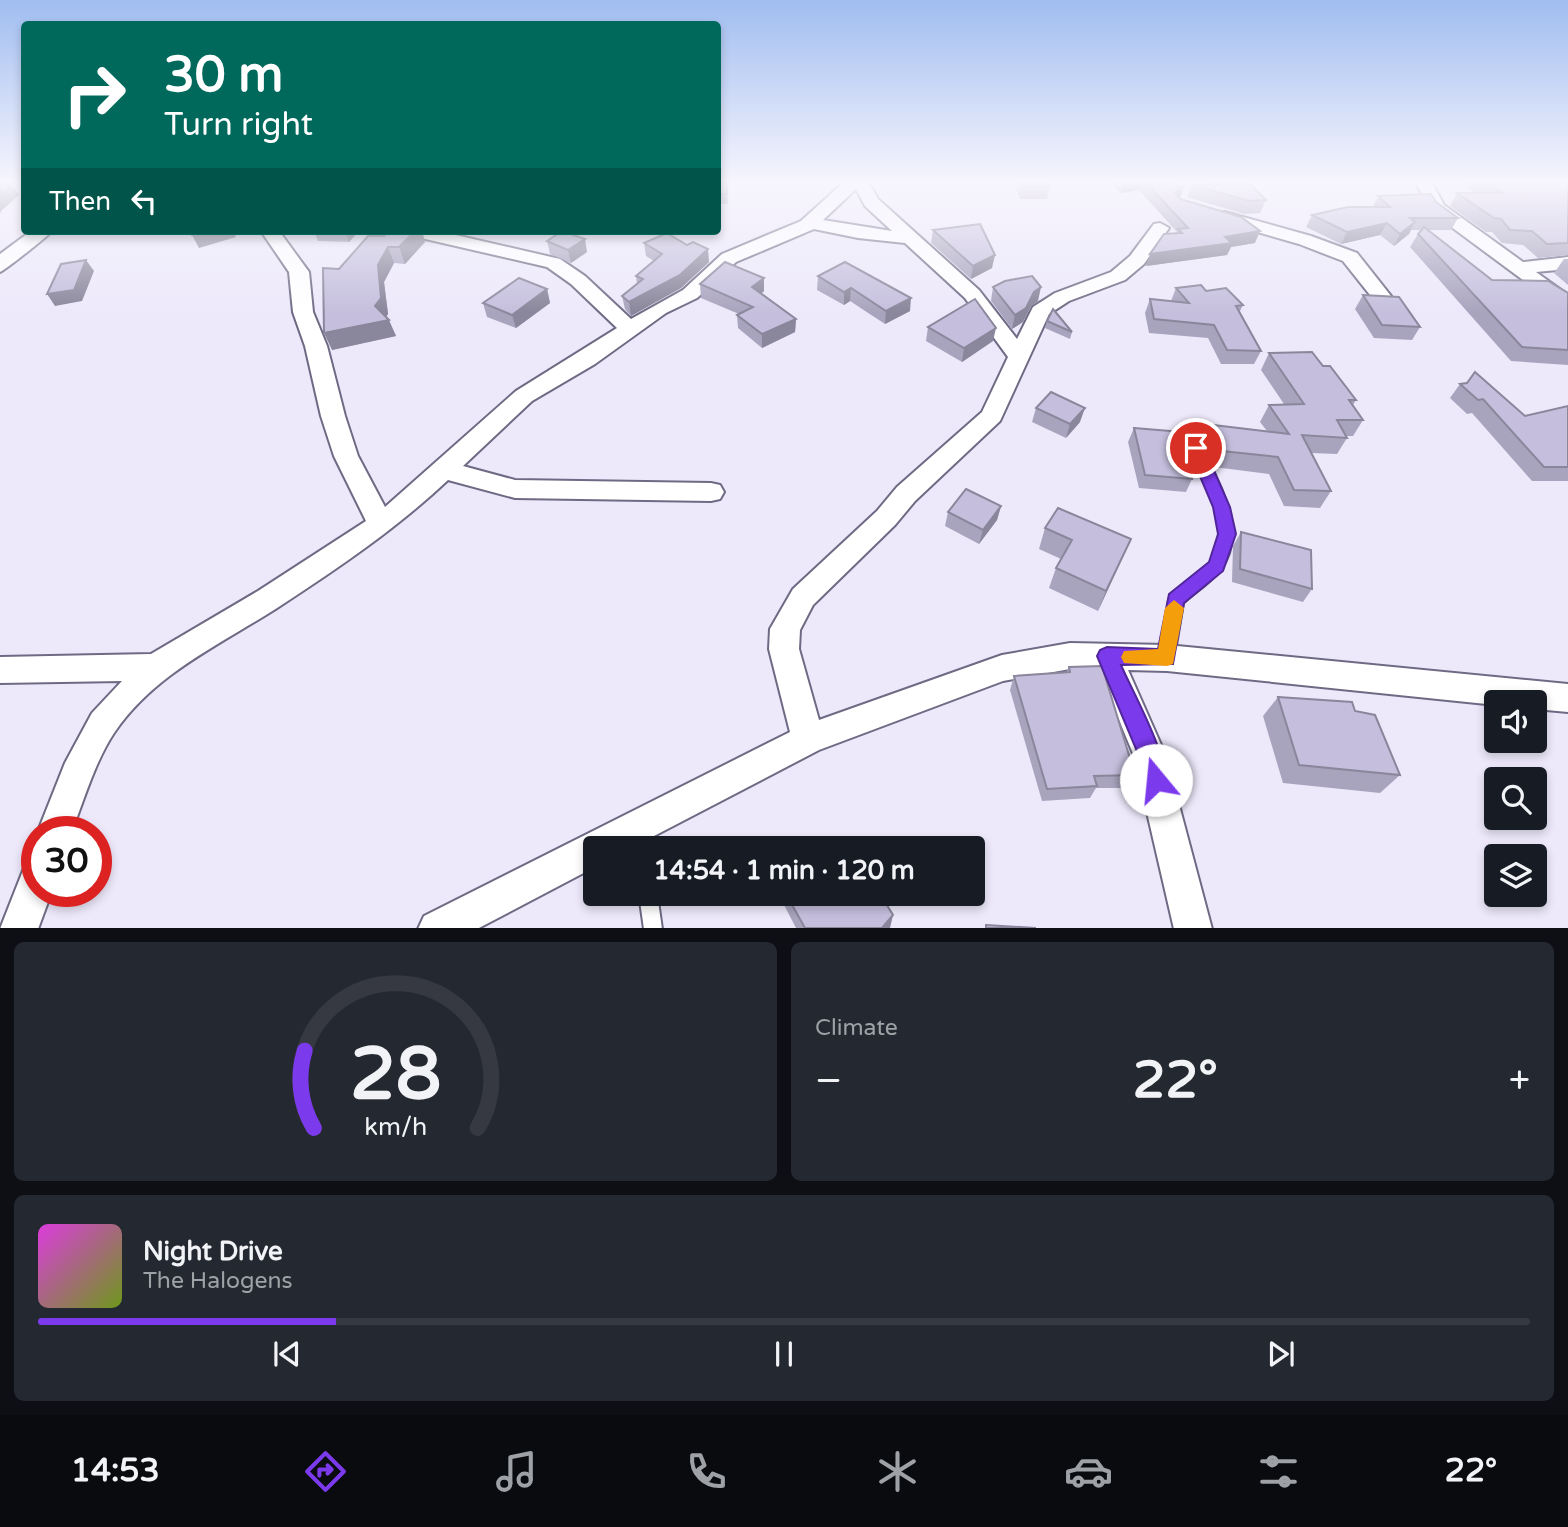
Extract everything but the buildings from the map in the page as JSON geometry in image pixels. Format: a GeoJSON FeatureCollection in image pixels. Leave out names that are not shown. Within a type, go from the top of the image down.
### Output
{"type":"FeatureCollection","features":[{"type":"Feature","properties":{"kind":"street"},"geometry":{"type":"LineString","coordinates":[[61,816],[103,723],[155,667],[268,599],[381,524],[524,396],[587,359],[659,309],[690,294],[729,258],[803,226]]}},
{"type":"Feature","properties":{"kind":"street"},"geometry":{"type":"LineString","coordinates":[[825,226],[912,238]]}},
{"type":"Feature","properties":{"kind":"street"},"geometry":{"type":"LineString","coordinates":[[899,226],[972,294],[1018,357]]}},
{"type":"Feature","properties":{"kind":"street"},"geometry":{"type":"LineString","coordinates":[[1259,226],[1350,257],[1381,296]]}},
{"type":"Feature","properties":{"kind":"street"},"geometry":{"type":"LineString","coordinates":[[1462,226],[1568,304]]}},
{"type":"Feature","properties":{"kind":"street"},"geometry":{"type":"LineString","coordinates":[[808,739],[784,649],[785,629],[793,610],[803,597],[886,518],[906,494],[992,416],[1040,311],[1051,302],[1118,276],[1137,260],[1160,228]]}},
{"type":"Feature","properties":{"kind":"street"},"geometry":{"type":"LineString","coordinates":[[0,267],[9,255],[37,235]]}},
{"type":"Feature","properties":{"kind":"street"},"geometry":{"type":"LineString","coordinates":[[273,235],[299,272],[303,312],[316,346],[332,416],[355,476],[381,524]]}},
{"type":"Feature","properties":{"kind":"street"},"geometry":{"type":"LineString","coordinates":[[431,235],[553,263],[578,280],[630,329]]}},
{"type":"Feature","properties":{"kind":"street"},"geometry":{"type":"LineString","coordinates":[[1518,268],[1568,263]]}},
{"type":"Feature","properties":{"kind":"street"},"geometry":{"type":"LineString","coordinates":[[443,470],[515,489],[711,492]]}},
{"type":"Feature","properties":{"kind":"street"},"geometry":{"type":"LineString","coordinates":[[1107,656],[1150,756],[1193,928]]}},
{"type":"Feature","properties":{"kind":"street"},"geometry":{"type":"LineString","coordinates":[[636,836],[808,739],[1002,668],[1059,658],[1167,658],[1568,698]]}},
{"type":"Feature","properties":{"kind":"street"},"geometry":{"type":"LineString","coordinates":[[0,670],[155,667]]}},
{"type":"Feature","properties":{"kind":"street"},"geometry":{"type":"LineString","coordinates":[[439,928],[583,861]]}},
{"type":"Feature","properties":{"kind":"street"},"geometry":{"type":"LineString","coordinates":[[19,928],[27,907]]}},
{"type":"Feature","properties":{"kind":"lane"},"geometry":{"type":"LineString","coordinates":[[1167,658],[1176,600],[1216,566],[1227,534],[1221,507],[1196,448]]}},
{"type":"Feature","properties":{"kind":"lane"},"geometry":{"type":"LineString","coordinates":[[650,906],[653,928]]}},
{"type":"Feature","properties":{"kind":"slow traffic"},"geometry":{"type":"LineString","coordinates":[[1131,657],[1167,658],[1174,608]]}},
{"type":"Feature","properties":{"kind":"route"},"geometry":{"type":"LineString","coordinates":[[1156,780],[1150,756],[1107,656],[1167,658],[1176,600],[1216,566],[1227,534],[1221,507],[1196,448]]}}]}
